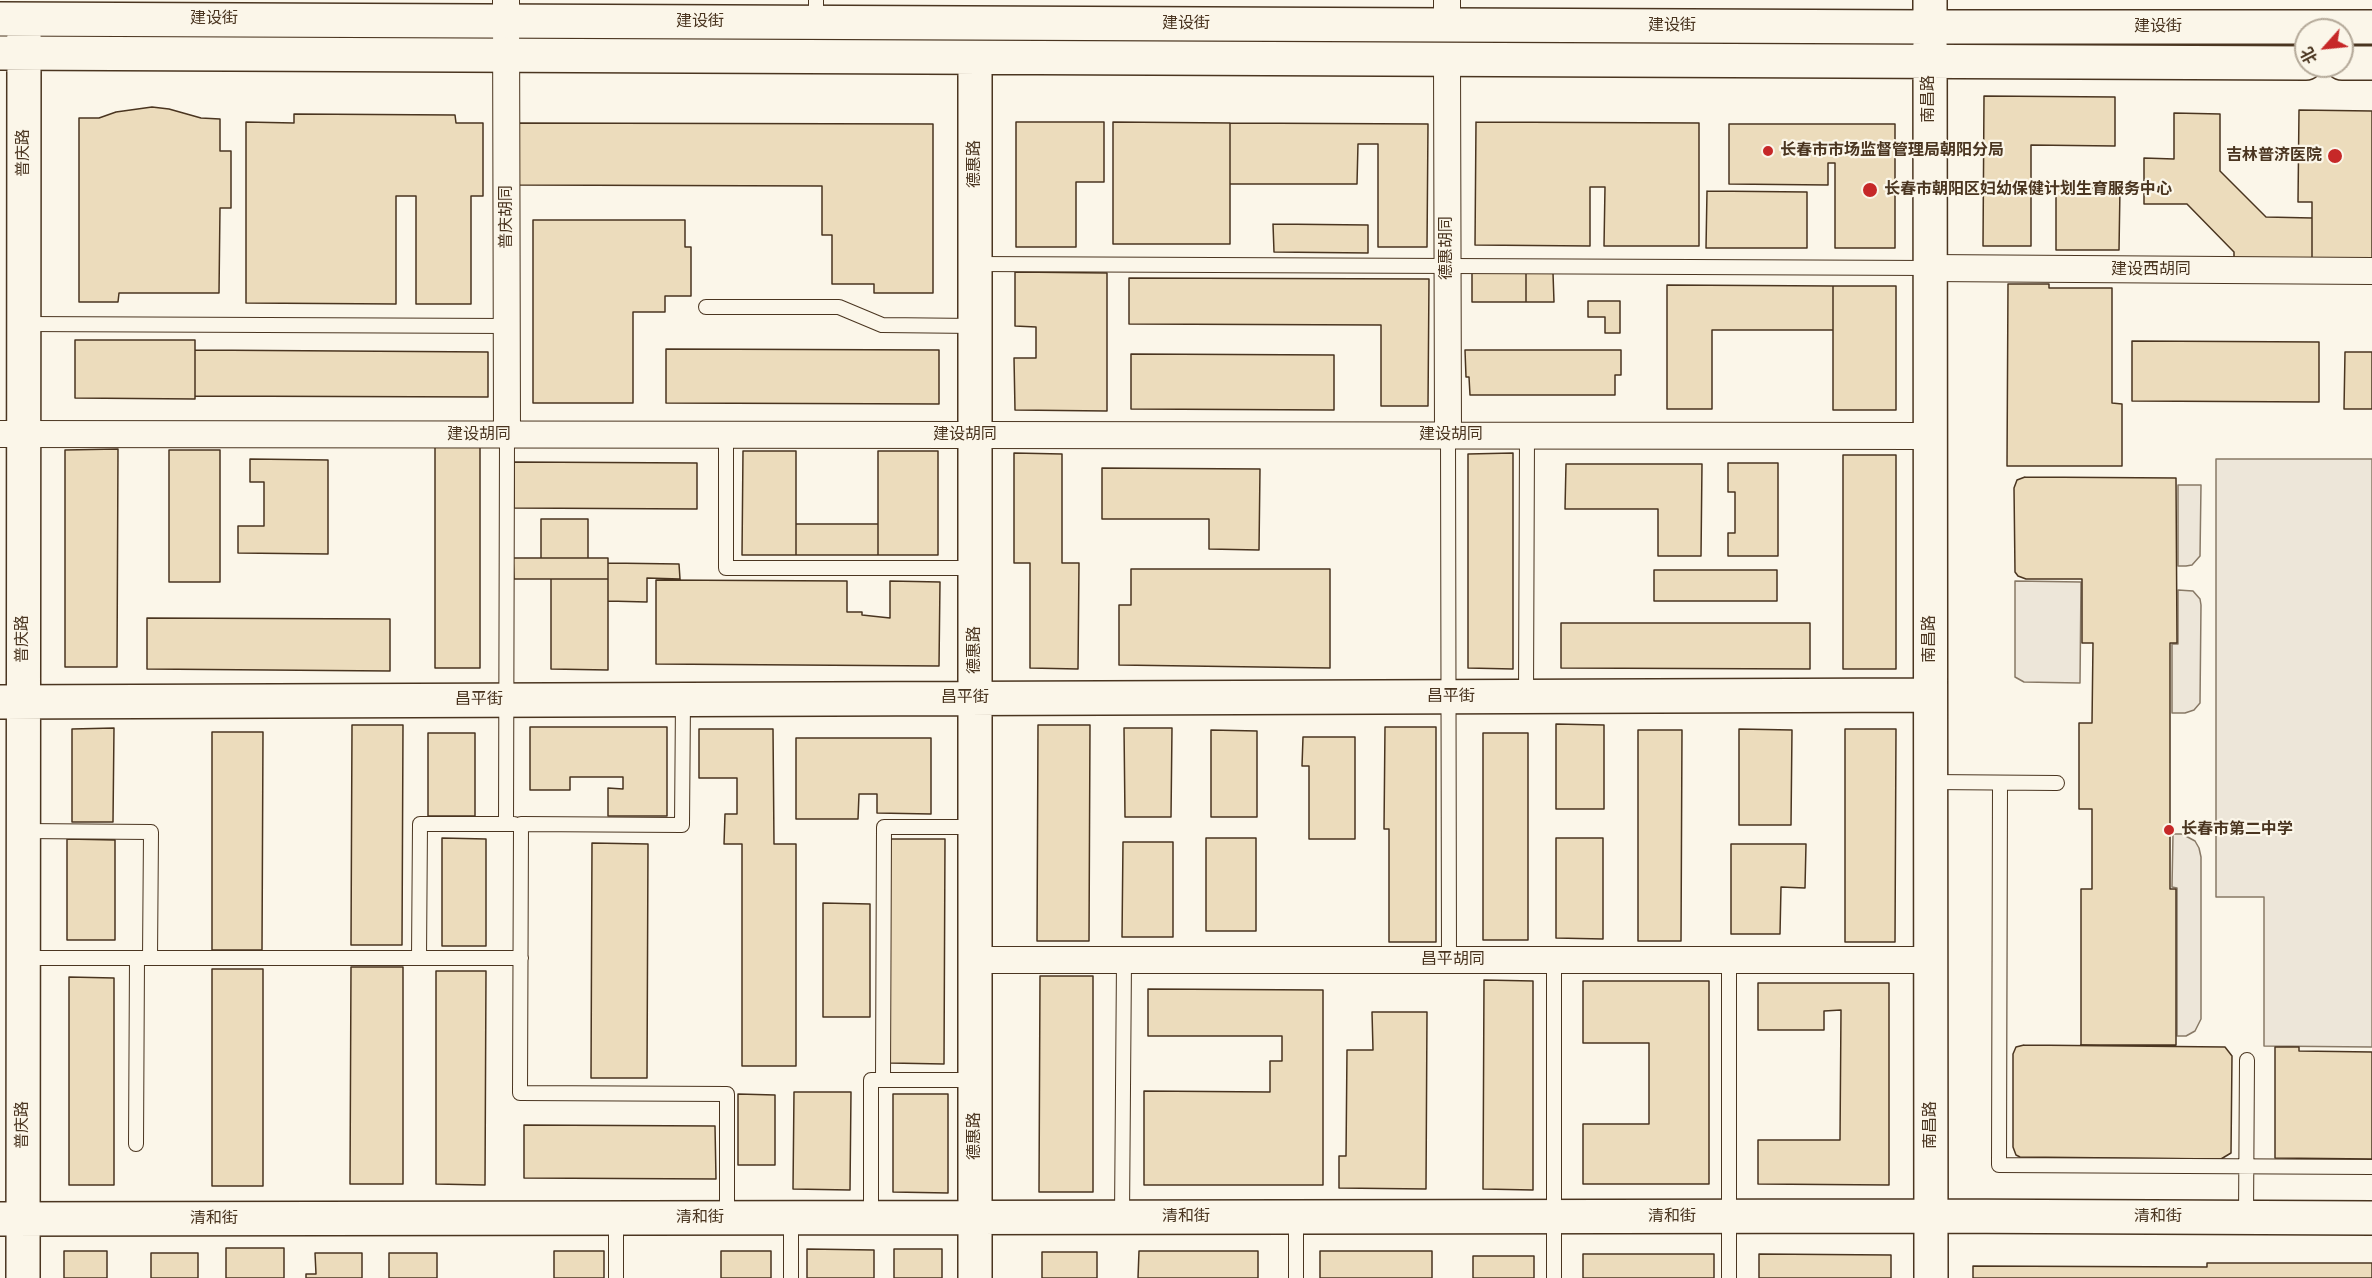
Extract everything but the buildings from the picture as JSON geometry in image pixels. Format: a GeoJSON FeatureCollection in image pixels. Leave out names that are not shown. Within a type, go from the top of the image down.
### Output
{"type":"FeatureCollection","features":[{"type":"Feature","properties":{"kind":"street","name":"建设街"},"geometry":{"type":"LineString","coordinates":[[16,12],[506,10],[1929,14],[2372,27]]}},
{"type":"Feature","properties":{"kind":"street","name":"普庆胡同"},"geometry":{"type":"LineString","coordinates":[[506,10],[507,435]]}},
{"type":"Feature","properties":{"kind":"street","name":"普庆路"},"geometry":{"type":"LineString","coordinates":[[16,12],[12,53],[23,324],[11,434],[12,702],[23,831],[23,958],[11,1219],[23,1278]]}},
{"type":"Feature","properties":{"kind":"street","name":"南昌路"},"geometry":{"type":"LineString","coordinates":[[1929,14],[1931,1278]]}},
{"type":"Feature","properties":{"kind":"street","name":"建设街"},"geometry":{"type":"LineString","coordinates":[[12,53],[2294,63]]}},
{"type":"Feature","properties":{"kind":"street","name":"德惠路"},"geometry":{"type":"LineString","coordinates":[[975,58],[975,1278]]}},
{"type":"Feature","properties":{"kind":"street","name":"德惠胡同"},"geometry":{"type":"LineString","coordinates":[[1447,60],[1448,435]]}},
{"type":"Feature","properties":{"kind":"street"},"geometry":{"type":"LineString","coordinates":[[2354,63],[2372,63]]}},
{"type":"Feature","properties":{"kind":"street","name":"建设西胡同"},"geometry":{"type":"LineString","coordinates":[[1929,268],[2372,271]]}},
{"type":"Feature","properties":{"kind":"street","name":"建设胡同"},"geometry":{"type":"LineString","coordinates":[[11,434],[1930,436]]}},
{"type":"Feature","properties":{"kind":"street","name":"昌平街"},"geometry":{"type":"LineString","coordinates":[[12,702],[1930,695]]}},
{"type":"Feature","properties":{"kind":"street","name":"昌平胡同"},"geometry":{"type":"LineString","coordinates":[[975,960],[1930,960]]}},
{"type":"Feature","properties":{"kind":"street","name":"清和街"},"geometry":{"type":"LineString","coordinates":[[11,1219],[1729,1216],[2372,1218]]}},
{"type":"Feature","properties":{"kind":"lane"},"geometry":{"type":"LineString","coordinates":[[975,264],[1929,268]]}},
{"type":"Feature","properties":{"kind":"lane"},"geometry":{"type":"LineString","coordinates":[[706,307],[838,308],[882,325],[975,326]]}},
{"type":"Feature","properties":{"kind":"lane"},"geometry":{"type":"LineString","coordinates":[[23,324],[507,326]]}},
{"type":"Feature","properties":{"kind":"lane"},"geometry":{"type":"LineString","coordinates":[[506,824],[507,435]]}},
{"type":"Feature","properties":{"kind":"lane"},"geometry":{"type":"LineString","coordinates":[[726,435],[726,568],[975,568]]}},
{"type":"Feature","properties":{"kind":"lane"},"geometry":{"type":"LineString","coordinates":[[1448,435],[1449,960]]}},
{"type":"Feature","properties":{"kind":"lane"},"geometry":{"type":"LineString","coordinates":[[1526,696],[1527,435]]}},
{"type":"Feature","properties":{"kind":"lane"},"geometry":{"type":"LineString","coordinates":[[419,958],[420,824],[682,825],[682,699]]}},
{"type":"Feature","properties":{"kind":"lane"},"geometry":{"type":"LineString","coordinates":[[1930,782],[2057,783]]}},
{"type":"Feature","properties":{"kind":"lane"},"geometry":{"type":"LineString","coordinates":[[2000,783],[1999,1166],[2372,1167]]}},
{"type":"Feature","properties":{"kind":"lane"},"geometry":{"type":"LineString","coordinates":[[521,824],[520,1093],[727,1094],[727,1218]]}},
{"type":"Feature","properties":{"kind":"lane"},"geometry":{"type":"LineString","coordinates":[[883,1080],[884,826],[975,827]]}},
{"type":"Feature","properties":{"kind":"lane"},"geometry":{"type":"LineString","coordinates":[[23,831],[151,832],[136,1144]]}},
{"type":"Feature","properties":{"kind":"lane"},"geometry":{"type":"LineString","coordinates":[[23,958],[521,958]]}},
{"type":"Feature","properties":{"kind":"lane"},"geometry":{"type":"LineString","coordinates":[[1122,1217],[1124,960]]}},
{"type":"Feature","properties":{"kind":"lane"},"geometry":{"type":"LineString","coordinates":[[1554,960],[1554,1278]]}},
{"type":"Feature","properties":{"kind":"lane"},"geometry":{"type":"LineString","coordinates":[[1729,960],[1729,1278]]}},
{"type":"Feature","properties":{"kind":"lane"},"geometry":{"type":"LineString","coordinates":[[2246,1217],[2247,1060]]}},
{"type":"Feature","properties":{"kind":"lane"},"geometry":{"type":"LineString","coordinates":[[871,1218],[871,1080],[974,1080]]}},
{"type":"Feature","properties":{"kind":"lane"},"geometry":{"type":"LineString","coordinates":[[1296,1217],[1296,1278]]}},
{"type":"Feature","properties":{"kind":"lane"},"geometry":{"type":"LineString","coordinates":[[616,1218],[616,1278]]}},
{"type":"Feature","properties":{"kind":"lane"},"geometry":{"type":"LineString","coordinates":[[791,1218],[791,1278]]}},
{"type":"Feature","properties":{"kind":"shaded area"},"geometry":{"type":"Polygon","coordinates":[[[2216,459],[2372,459],[2372,1047],[2264,1046],[2264,897],[2216,897],[2216,459]]]}},
{"type":"Feature","properties":{"kind":"shaded area"},"geometry":{"type":"Polygon","coordinates":[[[2178,485],[2201,485],[2200,556],[2192,565],[2186,566],[2178,566],[2178,485]]]}},
{"type":"Feature","properties":{"kind":"shaded area"},"geometry":{"type":"Polygon","coordinates":[[[2015,581],[2081,582],[2080,683],[2024,682],[2015,677],[2015,581]]]}},
{"type":"Feature","properties":{"kind":"shaded area"},"geometry":{"type":"Polygon","coordinates":[[[2178,590],[2193,591],[2200,599],[2201,605],[2200,703],[2194,710],[2185,713],[2172,713],[2172,644],[2178,644],[2178,590]]]}},
{"type":"Feature","properties":{"kind":"shaded area"},"geometry":{"type":"Polygon","coordinates":[[[2173,834],[2182,834],[2195,841],[2201,857],[2201,1019],[2195,1031],[2186,1036],[2177,1036],[2177,888],[2172,887],[2173,834]]]}},
{"type":"Feature","properties":{"kind":"place","name":"长春市市场监督管理局朝阳分局"},"geometry":{"type":"Point","coordinates":[1768,151]}},
{"type":"Feature","properties":{"kind":"place","name":"吉林普济医院"},"geometry":{"type":"Point","coordinates":[2335,156]}},
{"type":"Feature","properties":{"kind":"place","name":"长春市朝阳区妇幼保健计划生育服务中心"},"geometry":{"type":"Point","coordinates":[1870,190]}},
{"type":"Feature","properties":{"kind":"place","name":"长春市第二中学"},"geometry":{"type":"Point","coordinates":[2169,830]}}]}
